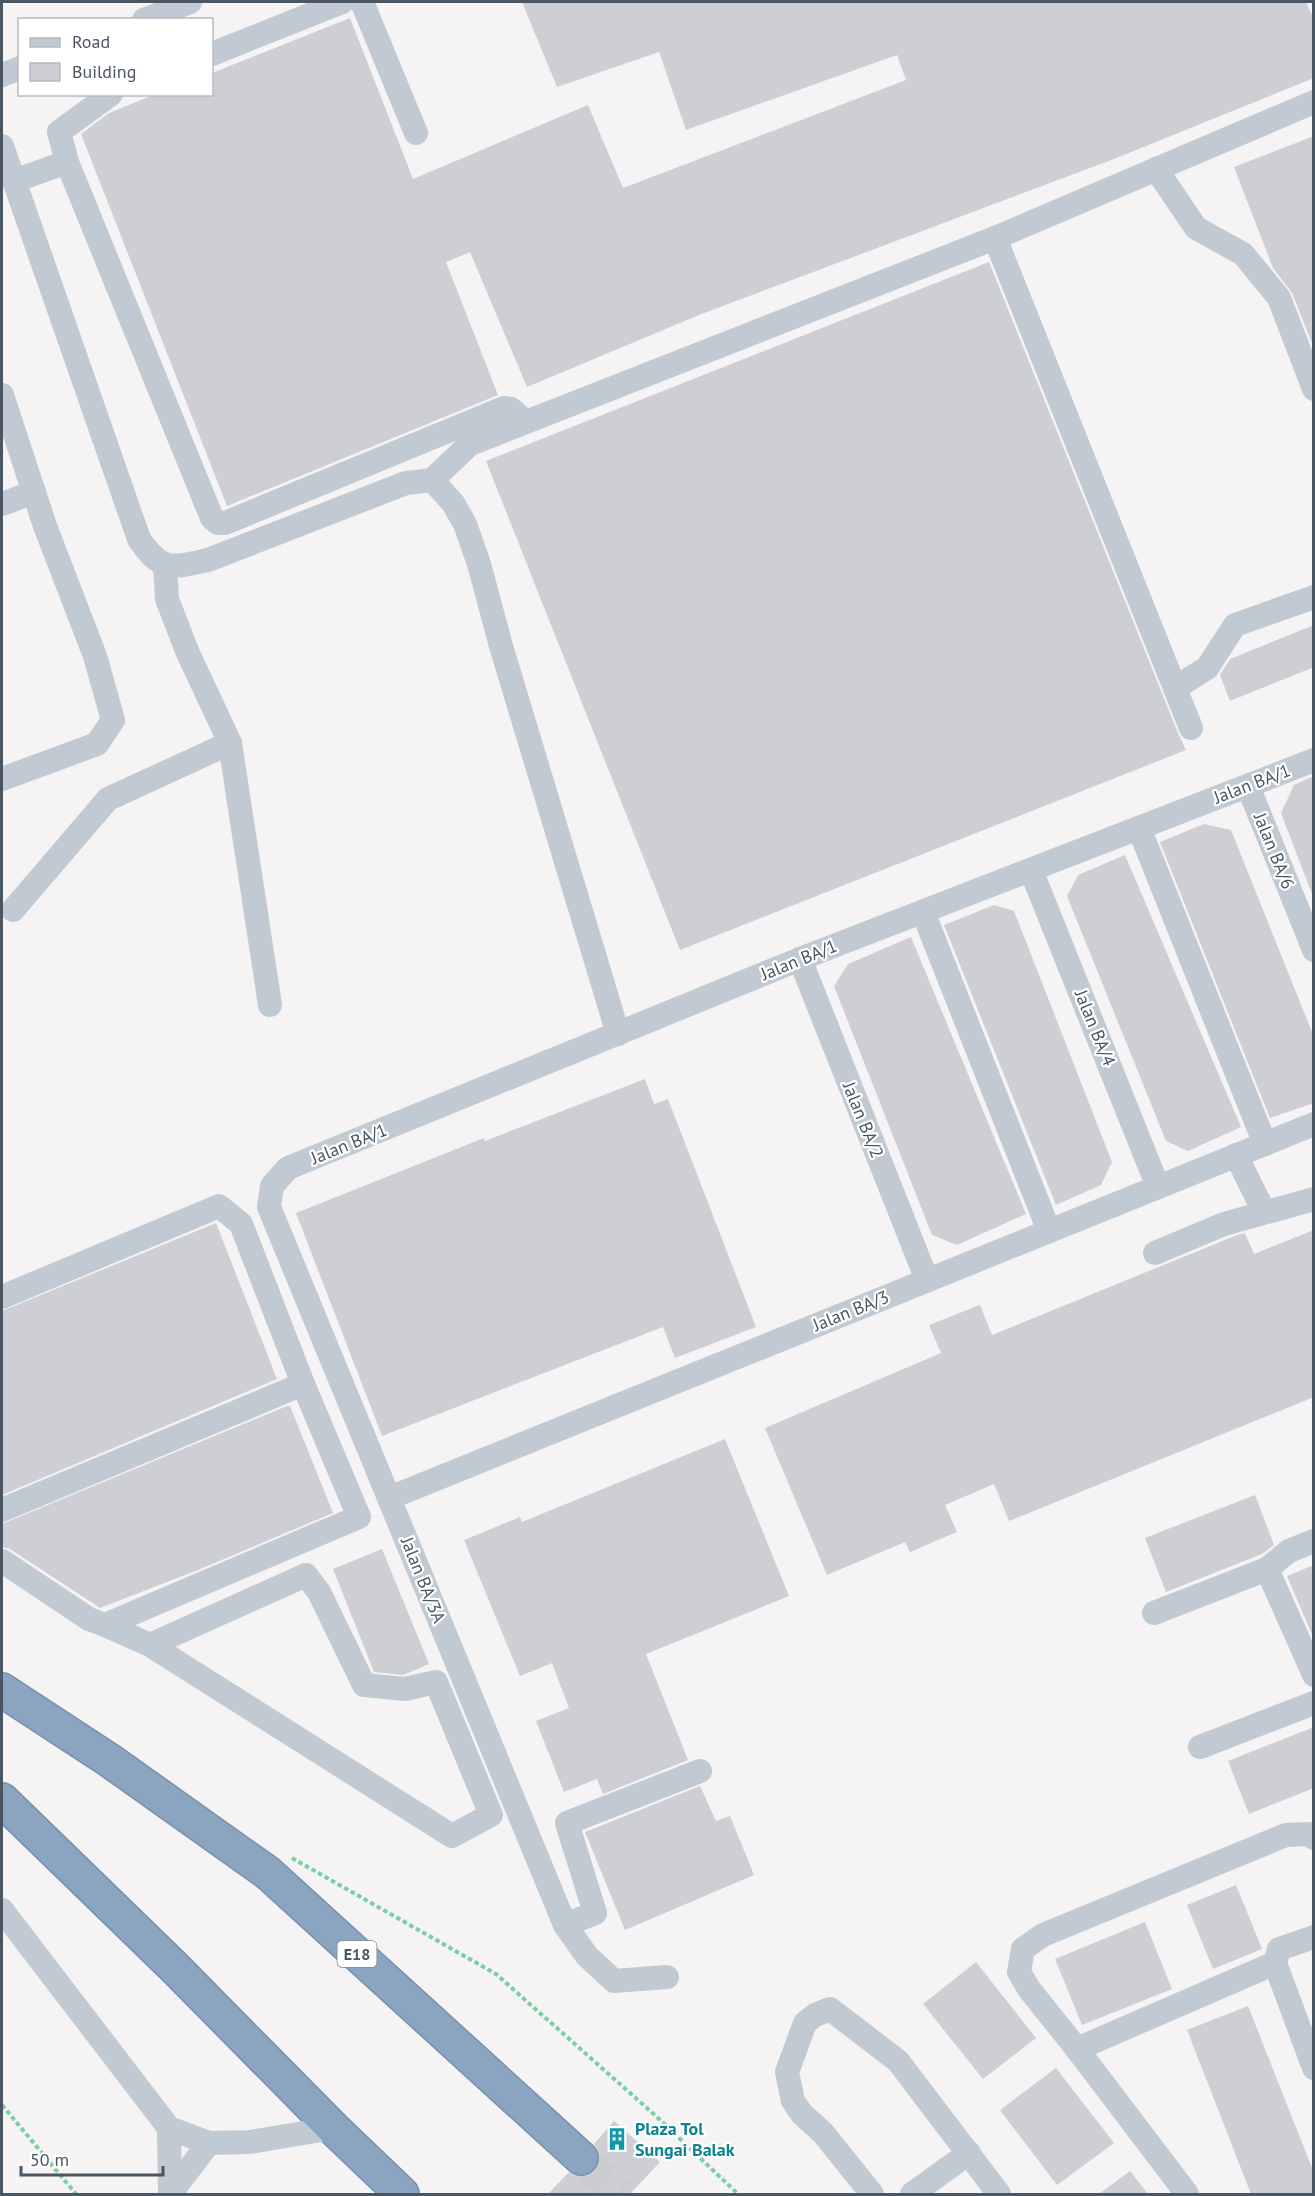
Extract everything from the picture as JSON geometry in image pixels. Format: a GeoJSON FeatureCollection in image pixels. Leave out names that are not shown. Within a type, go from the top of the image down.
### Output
{"type":"FeatureCollection","features":[{"type":"Feature","properties":{"kind":"highway","name":"E18"},"geometry":{"type":"LineString","coordinates":[[2,1690],[109,1760],[268,1873],[581,2158]]}},
{"type":"Feature","properties":{"kind":"highway"},"geometry":{"type":"LineString","coordinates":[[2,1800],[402,2194]]}},
{"type":"Feature","properties":{"kind":"street"},"geometry":{"type":"LineString","coordinates":[[149,18],[190,2]]}},
{"type":"Feature","properties":{"kind":"street"},"geometry":{"type":"LineString","coordinates":[[213,54],[342,2]]}},
{"type":"Feature","properties":{"kind":"street"},"geometry":{"type":"LineString","coordinates":[[362,2],[416,133]]}},
{"type":"Feature","properties":{"kind":"street"},"geometry":{"type":"LineString","coordinates":[[2,75],[18,69]]}},
{"type":"Feature","properties":{"kind":"street"},"geometry":{"type":"LineString","coordinates":[[108,96],[59,132],[67,162],[212,518],[218,523],[225,523],[504,408],[511,409],[526,422]]}},
{"type":"Feature","properties":{"kind":"street"},"geometry":{"type":"LineString","coordinates":[[2,146],[139,539],[150,556],[165,565],[184,565],[208,560],[406,483],[432,480],[470,444],[995,238],[1314,102]]}},
{"type":"Feature","properties":{"kind":"street"},"geometry":{"type":"LineString","coordinates":[[14,181],[67,162]]}},
{"type":"Feature","properties":{"kind":"street"},"geometry":{"type":"LineString","coordinates":[[1156,169],[1196,228],[1243,254],[1278,298],[1314,389]]}},
{"type":"Feature","properties":{"kind":"street"},"geometry":{"type":"LineString","coordinates":[[995,238],[1191,728]]}},
{"type":"Feature","properties":{"kind":"street"},"geometry":{"type":"LineString","coordinates":[[2,395],[34,492],[95,656],[112,720],[97,744],[2,779]]}},
{"type":"Feature","properties":{"kind":"street"},"geometry":{"type":"LineString","coordinates":[[432,480],[453,502],[465,524],[479,564],[501,646],[618,1034]]}},
{"type":"Feature","properties":{"kind":"street"},"geometry":{"type":"LineString","coordinates":[[2,504],[34,492]]}},
{"type":"Feature","properties":{"kind":"street"},"geometry":{"type":"LineString","coordinates":[[165,565],[167,599],[187,651],[230,743],[270,1005]]}},
{"type":"Feature","properties":{"kind":"street"},"geometry":{"type":"LineString","coordinates":[[1175,688],[1207,668],[1235,625],[1314,597]]}},
{"type":"Feature","properties":{"kind":"street"},"geometry":{"type":"LineString","coordinates":[[13,910],[108,799],[230,743]]}},
{"type":"Feature","properties":{"kind":"street","name":"Jalan BA/1"},"geometry":{"type":"LineString","coordinates":[[288,1168],[800,960],[1314,760]]}},
{"type":"Feature","properties":{"kind":"street","name":"Jalan BA/6"},"geometry":{"type":"LineString","coordinates":[[1248,786],[1314,950]]}},
{"type":"Feature","properties":{"kind":"street"},"geometry":{"type":"LineString","coordinates":[[1139,828],[1265,1144]]}},
{"type":"Feature","properties":{"kind":"street","name":"Jalan BA/4"},"geometry":{"type":"LineString","coordinates":[[1031,870],[1158,1187]]}},
{"type":"Feature","properties":{"kind":"street"},"geometry":{"type":"LineString","coordinates":[[923,912],[1049,1231]]}},
{"type":"Feature","properties":{"kind":"street","name":"Jalan BA/2"},"geometry":{"type":"LineString","coordinates":[[800,960],[927,1280]]}},
{"type":"Feature","properties":{"kind":"street","name":"Jalan BA/3"},"geometry":{"type":"LineString","coordinates":[[389,1498],[1314,1124]]}},
{"type":"Feature","properties":{"kind":"street"},"geometry":{"type":"LineString","coordinates":[[1236,1155],[1264,1212]]}},
{"type":"Feature","properties":{"kind":"street","name":"Jalan BA/3A"},"geometry":{"type":"LineString","coordinates":[[288,1168],[272,1186],[269,1207],[565,1925],[587,1956],[614,1981],[667,1977]]}},
{"type":"Feature","properties":{"kind":"street"},"geometry":{"type":"LineString","coordinates":[[1155,1253],[1224,1224],[1314,1199]]}},
{"type":"Feature","properties":{"kind":"street"},"geometry":{"type":"LineString","coordinates":[[2,1298],[219,1206],[241,1224],[303,1384],[359,1517],[105,1625]]}},
{"type":"Feature","properties":{"kind":"street"},"geometry":{"type":"LineString","coordinates":[[2,1510],[303,1384]]}},
{"type":"Feature","properties":{"kind":"street"},"geometry":{"type":"LineString","coordinates":[[1154,1613],[1267,1569],[1289,1551],[1314,1541]]}},
{"type":"Feature","properties":{"kind":"street"},"geometry":{"type":"LineString","coordinates":[[2,1561],[89,1619],[150,1645],[452,1836],[491,1815],[436,1682],[405,1689],[364,1685],[319,1592],[306,1575],[150,1645]]}},
{"type":"Feature","properties":{"kind":"street"},"geometry":{"type":"LineString","coordinates":[[1267,1569],[1314,1675]]}},
{"type":"Feature","properties":{"kind":"street"},"geometry":{"type":"LineString","coordinates":[[1200,1747],[1314,1703]]}},
{"type":"Feature","properties":{"kind":"street"},"geometry":{"type":"LineString","coordinates":[[565,1925],[595,1913],[567,1823],[700,1771]]}},
{"type":"Feature","properties":{"kind":"street"},"geometry":{"type":"LineString","coordinates":[[1187,2194],[1029,1989],[1020,1972],[1023,1949],[1043,1935],[1286,1835],[1308,1834],[1314,1838]]}},
{"type":"Feature","properties":{"kind":"street"},"geometry":{"type":"LineString","coordinates":[[2,1910],[169,2128],[209,2143],[250,2142],[333,2128]]}},
{"type":"Feature","properties":{"kind":"street"},"geometry":{"type":"LineString","coordinates":[[1313,2064],[1275,1963],[1279,1949],[1314,1937]]}},
{"type":"Feature","properties":{"kind":"street"},"geometry":{"type":"LineString","coordinates":[[1077,2049],[1275,1963]]}},
{"type":"Feature","properties":{"kind":"street"},"geometry":{"type":"LineString","coordinates":[[872,2194],[823,2133],[802,2114],[793,2101],[787,2072],[805,2023],[815,2015],[830,2009],[898,2061],[999,2194]]}},
{"type":"Feature","properties":{"kind":"street"},"geometry":{"type":"LineString","coordinates":[[169,2128],[170,2194]]}},
{"type":"Feature","properties":{"kind":"street"},"geometry":{"type":"LineString","coordinates":[[170,2194],[209,2143]]}},
{"type":"Feature","properties":{"kind":"street"},"geometry":{"type":"LineString","coordinates":[[912,2194],[969,2154]]}},
{"type":"Feature","properties":{"kind":"path"},"geometry":{"type":"LineString","coordinates":[[285,1855],[348,1888],[496,1974],[657,2117],[738,2194]]}},
{"type":"Feature","properties":{"kind":"path"},"geometry":{"type":"LineString","coordinates":[[2,2105],[76,2194]]}},
{"type":"Feature","properties":{"kind":"building"},"geometry":{"type":"Polygon","coordinates":[[[522,2],[1306,2],[1314,19],[1314,78],[1114,159],[699,315],[527,387],[470,252],[446,262],[498,395],[227,506],[81,134],[109,113],[151,96],[213,96],[213,73],[350,18],[413,179],[588,105],[623,188],[906,80],[897,55],[686,130],[659,52],[557,87],[522,2]]]}},
{"type":"Feature","properties":{"kind":"building"},"geometry":{"type":"Polygon","coordinates":[[[1314,136],[1314,348],[1292,293],[1273,268],[1234,167],[1314,136]]]}},
{"type":"Feature","properties":{"kind":"building"},"geometry":{"type":"Polygon","coordinates":[[[989,262],[1186,750],[680,950],[486,461],[989,262]]]}},
{"type":"Feature","properties":{"kind":"building"},"geometry":{"type":"Polygon","coordinates":[[[1314,625],[1314,667],[1230,701],[1220,675],[1230,659],[1314,625]]]}},
{"type":"Feature","properties":{"kind":"building"},"geometry":{"type":"Polygon","coordinates":[[[1314,776],[1314,894],[1312,894],[1281,813],[1294,785],[1314,776]]]}},
{"type":"Feature","properties":{"kind":"building"},"geometry":{"type":"Polygon","coordinates":[[[1204,824],[1231,830],[1314,1037],[1314,1103],[1270,1118],[1160,842],[1204,824]]]}},
{"type":"Feature","properties":{"kind":"building"},"geometry":{"type":"Polygon","coordinates":[[[1125,855],[1241,1127],[1188,1151],[1166,1141],[1067,896],[1078,875],[1125,855]]]}},
{"type":"Feature","properties":{"kind":"building"},"geometry":{"type":"Polygon","coordinates":[[[994,905],[1014,911],[1112,1162],[1101,1185],[1056,1205],[944,925],[994,905]]]}},
{"type":"Feature","properties":{"kind":"building"},"geometry":{"type":"Polygon","coordinates":[[[911,937],[1026,1214],[957,1245],[932,1235],[834,986],[848,964],[911,937]]]}},
{"type":"Feature","properties":{"kind":"building"},"geometry":{"type":"Polygon","coordinates":[[[645,1079],[654,1104],[668,1099],[756,1327],[675,1358],[663,1327],[382,1436],[296,1213],[484,1138],[485,1141],[645,1079]]]}},
{"type":"Feature","properties":{"kind":"building"},"geometry":{"type":"Polygon","coordinates":[[[216,1223],[277,1379],[2,1495],[2,1311],[216,1223]]]}},
{"type":"Feature","properties":{"kind":"building"},"geometry":{"type":"Polygon","coordinates":[[[1314,1230],[1314,1397],[1009,1521],[994,1484],[945,1505],[957,1532],[910,1552],[905,1542],[827,1575],[765,1428],[941,1353],[929,1325],[980,1305],[992,1335],[1237,1235],[1245,1233],[1254,1254],[1314,1230]]]}},
{"type":"Feature","properties":{"kind":"building"},"geometry":{"type":"Polygon","coordinates":[[[290,1406],[333,1513],[198,1570],[100,1608],[10,1549],[2,1547],[2,1524],[290,1406]]]}},
{"type":"Feature","properties":{"kind":"building"},"geometry":{"type":"Polygon","coordinates":[[[725,1439],[789,1596],[646,1654],[688,1760],[603,1794],[597,1779],[564,1792],[536,1721],[569,1708],[552,1663],[520,1676],[464,1540],[520,1517],[522,1522],[725,1439]]]}},
{"type":"Feature","properties":{"kind":"building"},"geometry":{"type":"Polygon","coordinates":[[[1255,1495],[1274,1545],[1262,1554],[1166,1592],[1145,1538],[1255,1495]]]}},
{"type":"Feature","properties":{"kind":"building"},"geometry":{"type":"Polygon","coordinates":[[[382,1549],[429,1664],[403,1675],[374,1672],[333,1569],[382,1549]]]}},
{"type":"Feature","properties":{"kind":"building"},"geometry":{"type":"Polygon","coordinates":[[[1314,1565],[1314,1639],[1287,1576],[1314,1565]]]}},
{"type":"Feature","properties":{"kind":"building"},"geometry":{"type":"Polygon","coordinates":[[[1314,1727],[1314,1788],[1249,1814],[1228,1761],[1314,1727]]]}},
{"type":"Feature","properties":{"kind":"building"},"geometry":{"type":"Polygon","coordinates":[[[700,1786],[716,1821],[730,1816],[754,1875],[625,1930],[585,1832],[700,1786]]]}},
{"type":"Feature","properties":{"kind":"building"},"geometry":{"type":"Polygon","coordinates":[[[1236,1885],[1262,1949],[1213,1969],[1187,1905],[1236,1885]]]}},
{"type":"Feature","properties":{"kind":"building"},"geometry":{"type":"Polygon","coordinates":[[[1145,1922],[1172,1989],[1082,2025],[1055,1959],[1145,1922]]]}},
{"type":"Feature","properties":{"kind":"building"},"geometry":{"type":"Polygon","coordinates":[[[976,1962],[1036,2038],[983,2079],[923,2004],[976,1962]]]}},
{"type":"Feature","properties":{"kind":"building"},"geometry":{"type":"Polygon","coordinates":[[[1248,2006],[1314,2173],[1314,2194],[1251,2194],[1187,2030],[1248,2006]]]}},
{"type":"Feature","properties":{"kind":"building"},"geometry":{"type":"Polygon","coordinates":[[[1056,2068],[1114,2143],[1057,2185],[1000,2110],[1056,2068]]]}},
{"type":"Feature","properties":{"kind":"building","name":"Plaza Tol Sungai Balak"},"geometry":{"type":"Polygon","coordinates":[[[614,2121],[660,2162],[630,2194],[548,2194],[569,2172],[576,2176],[586,2176],[595,2170],[599,2161],[599,2153],[594,2144],[614,2121]]]}},
{"type":"Feature","properties":{"kind":"building"},"geometry":{"type":"Polygon","coordinates":[[[1130,2171],[1148,2194],[1099,2194],[1130,2171]]]}},
{"type":"Feature","properties":{"kind":"tunnel"},"geometry":{"type":"LineString","coordinates":[[581,2158],[620,2194]]}},
{"type":"Feature","properties":{"kind":"place","name":"Plaza Tol Sungai Balak"},"geometry":{"type":"Point","coordinates":[617,2139]}}]}
